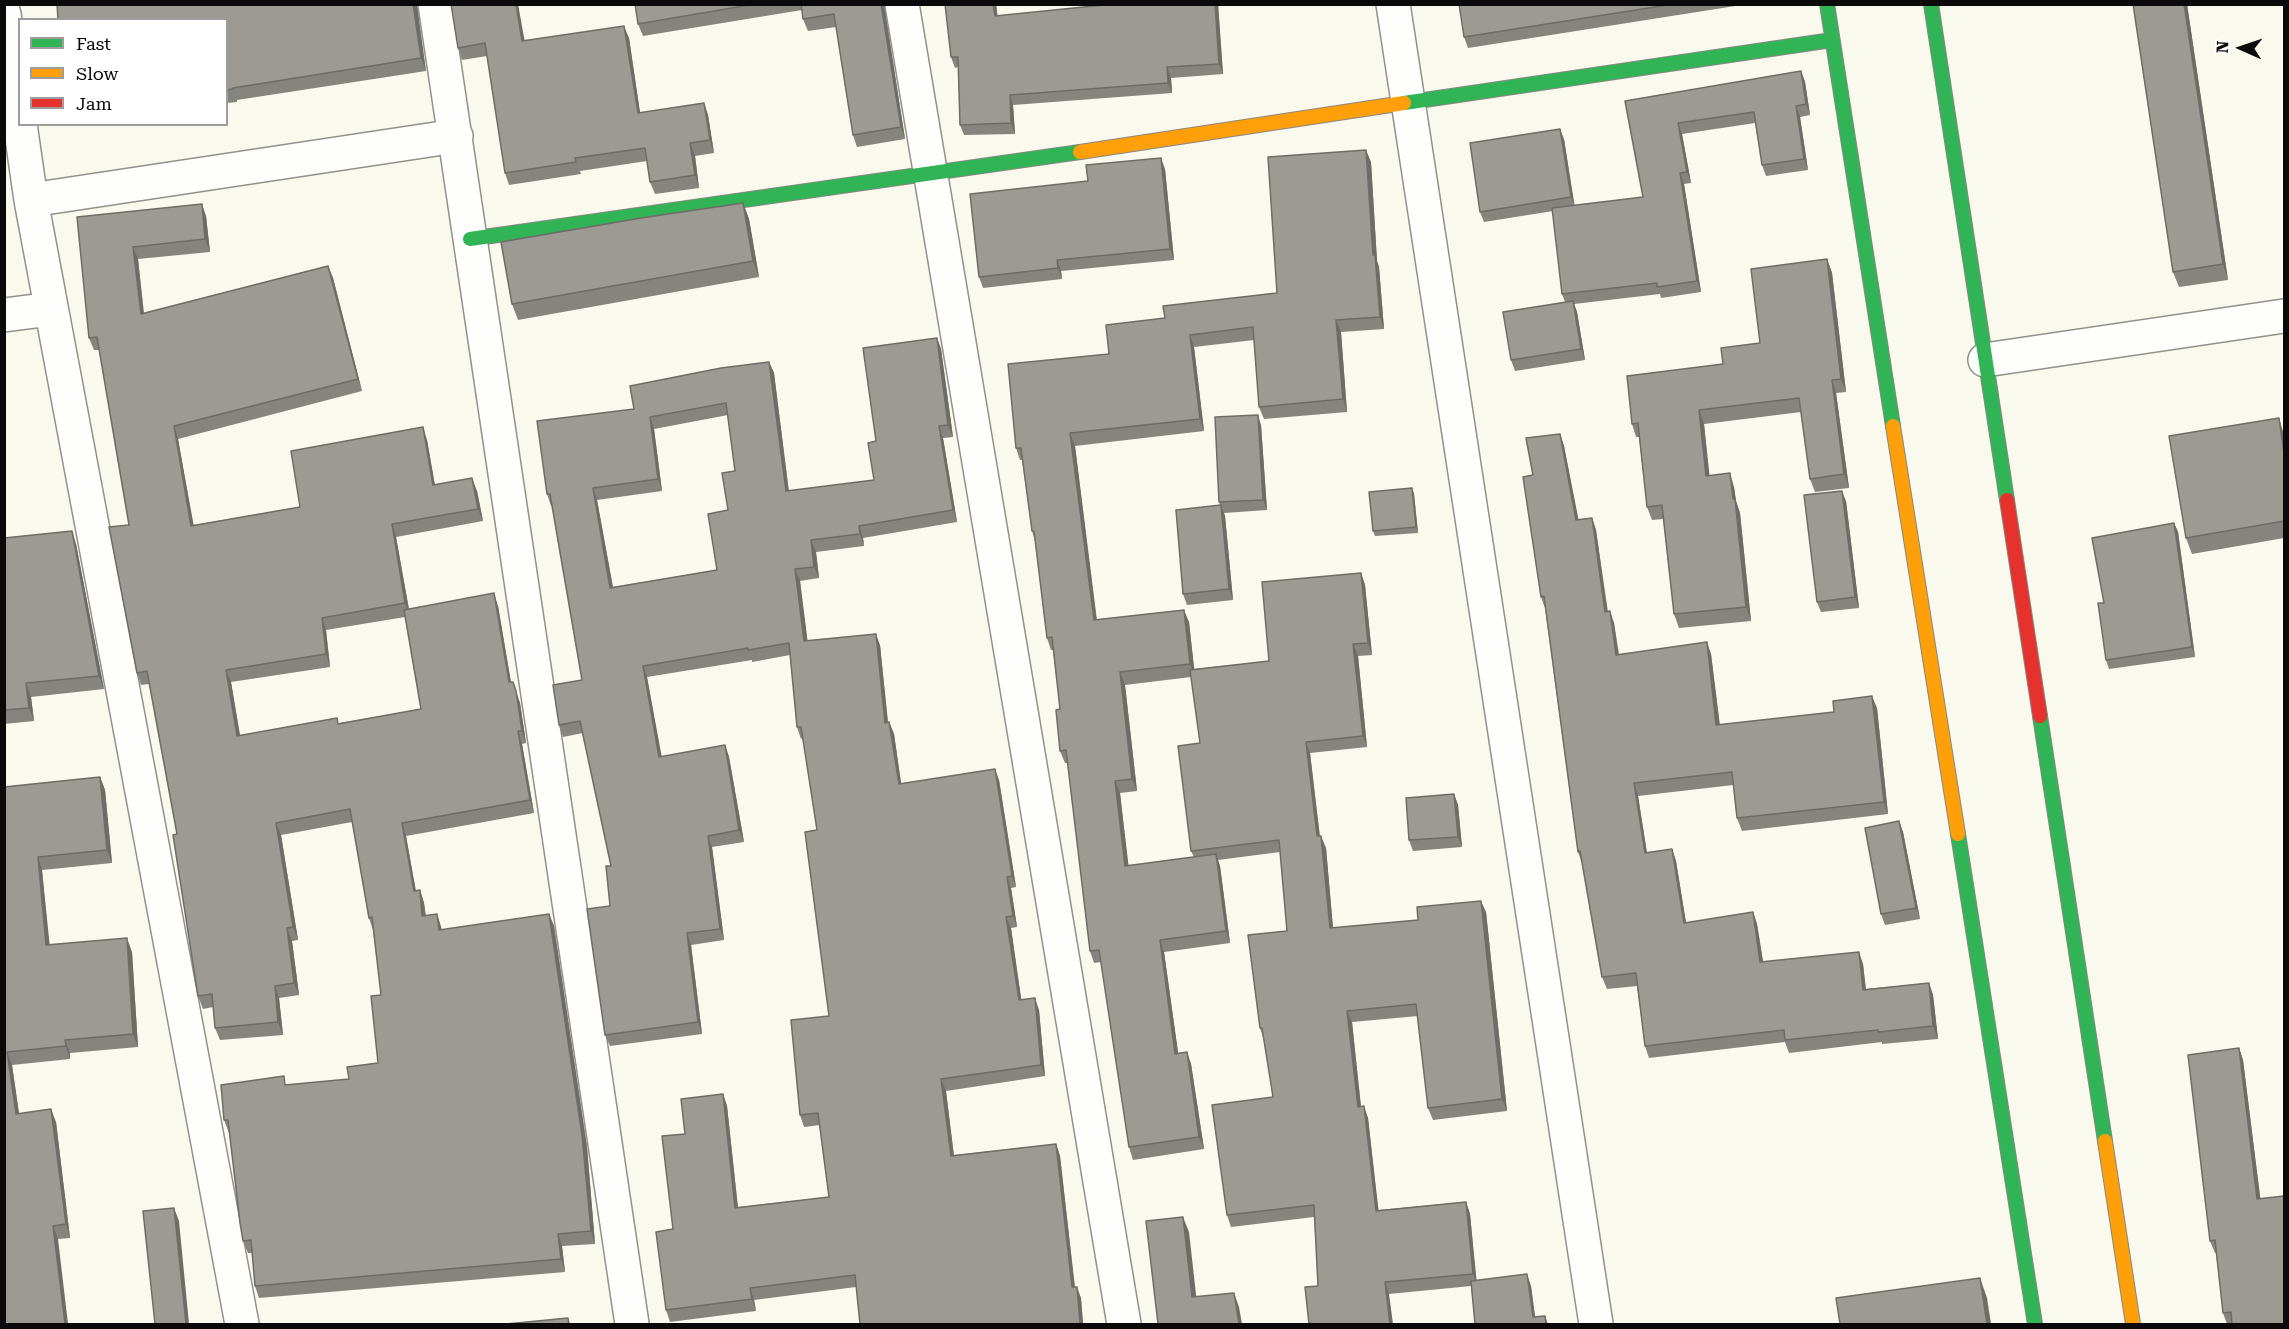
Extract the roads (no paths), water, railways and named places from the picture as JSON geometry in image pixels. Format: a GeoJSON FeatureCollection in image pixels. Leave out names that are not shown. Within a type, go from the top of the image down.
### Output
{"type":"FeatureCollection","features":[{"type":"Feature","properties":{"kind":"main road"},"geometry":{"type":"LineString","coordinates":[[1827,4],[2035,1324]]}},
{"type":"Feature","properties":{"kind":"main road"},"geometry":{"type":"LineString","coordinates":[[1931,4],[2133,1324]]}},
{"type":"Feature","properties":{"kind":"main road"},"geometry":{"type":"LineString","coordinates":[[470,239],[929,175],[1832,40]]}},
{"type":"Feature","properties":{"kind":"street"},"geometry":{"type":"LineString","coordinates":[[435,4],[632,1324]]}},
{"type":"Feature","properties":{"kind":"street"},"geometry":{"type":"LineString","coordinates":[[902,4],[1124,1324]]}},
{"type":"Feature","properties":{"kind":"street"},"geometry":{"type":"LineString","coordinates":[[1393,4],[1596,1324]]}},
{"type":"Feature","properties":{"kind":"street"},"geometry":{"type":"LineString","coordinates":[[4,14],[18,107]]}},
{"type":"Feature","properties":{"kind":"street"},"geometry":{"type":"LineString","coordinates":[[20,126],[51,309],[242,1324]]}},
{"type":"Feature","properties":{"kind":"street"},"geometry":{"type":"LineString","coordinates":[[31,200],[456,136]]}},
{"type":"Feature","properties":{"kind":"street"},"geometry":{"type":"LineString","coordinates":[[4,315],[51,309]]}},
{"type":"Feature","properties":{"kind":"street"},"geometry":{"type":"LineString","coordinates":[[1985,360],[2284,316]]}}]}
